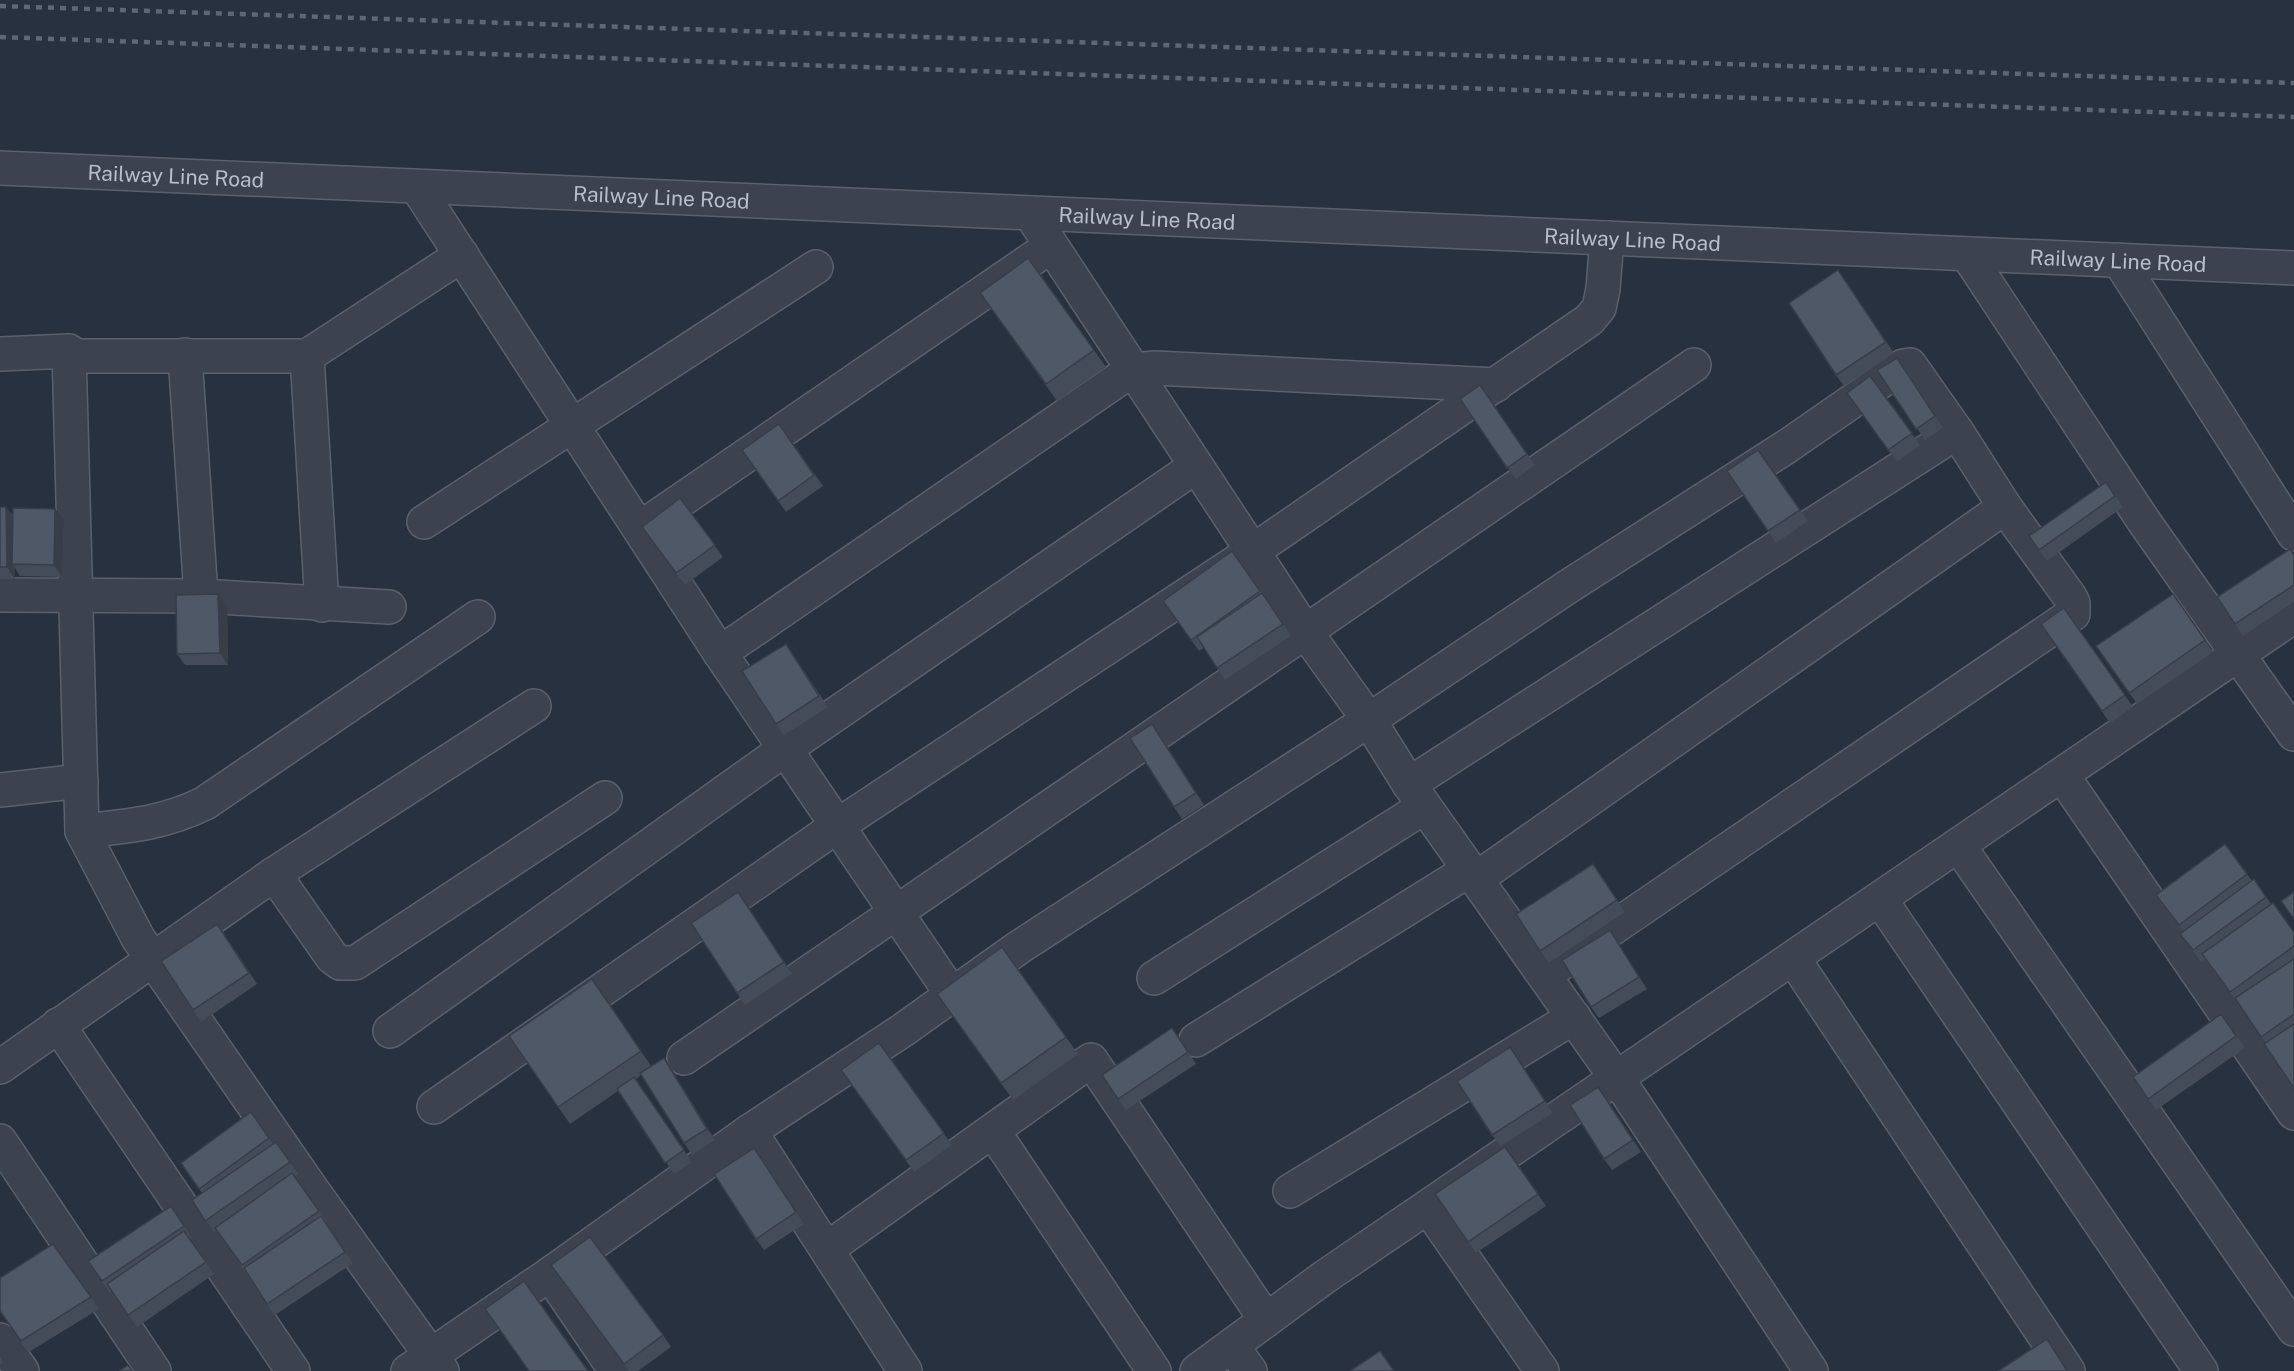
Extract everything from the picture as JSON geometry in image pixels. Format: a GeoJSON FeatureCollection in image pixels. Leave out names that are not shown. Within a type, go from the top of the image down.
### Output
{"type":"FeatureCollection","features":[{"type":"Feature","properties":{"kind":"street","name":"Railway Line Road"},"geometry":{"type":"LineString","coordinates":[[0,168],[2294,268]]}},
{"type":"Feature","properties":{"kind":"street"},"geometry":{"type":"LineString","coordinates":[[417,187],[720,653],[953,996]]}},
{"type":"Feature","properties":{"kind":"street"},"geometry":{"type":"LineString","coordinates":[[1030,213],[1305,631],[1369,720],[1417,796],[1617,1079],[1811,1371]]}},
{"type":"Feature","properties":{"kind":"street"},"geometry":{"type":"LineString","coordinates":[[434,1107],[837,826],[1252,551],[1589,320],[1599,309],[1607,238]]}},
{"type":"Feature","properties":{"kind":"street"},"geometry":{"type":"LineString","coordinates":[[639,529],[1051,246]]}},
{"type":"Feature","properties":{"kind":"street"},"geometry":{"type":"LineString","coordinates":[[1967,254],[2145,524],[2294,734]]}},
{"type":"Feature","properties":{"kind":"street"},"geometry":{"type":"LineString","coordinates":[[69,356],[307,356],[462,255]]}},
{"type":"Feature","properties":{"kind":"street"},"geometry":{"type":"LineString","coordinates":[[2119,260],[2294,534]]}},
{"type":"Feature","properties":{"kind":"street"},"geometry":{"type":"LineString","coordinates":[[424,522],[816,267]]}},
{"type":"Feature","properties":{"kind":"street"},"geometry":{"type":"LineString","coordinates":[[0,354],[69,351],[82,831],[138,938],[313,1191],[427,1366],[550,1274],[750,1131],[953,996],[1018,948],[1369,720],[1569,586],[1786,447],[1903,366],[1913,367],[2005,507],[2070,597],[2073,603],[2073,615],[1544,975]]}},
{"type":"Feature","properties":{"kind":"street"},"geometry":{"type":"LineString","coordinates":[[185,355],[201,596]]}},
{"type":"Feature","properties":{"kind":"street"},"geometry":{"type":"LineString","coordinates":[[307,356],[322,605]]}},
{"type":"Feature","properties":{"kind":"street"},"geometry":{"type":"LineString","coordinates":[[684,1058],[895,911],[1694,365]]}},
{"type":"Feature","properties":{"kind":"street"},"geometry":{"type":"LineString","coordinates":[[720,653],[1132,370],[1155,368],[1496,385]]}},
{"type":"Feature","properties":{"kind":"street"},"geometry":{"type":"LineString","coordinates":[[1154,978],[1417,796],[1957,432]]}},
{"type":"Feature","properties":{"kind":"street"},"geometry":{"type":"LineString","coordinates":[[390,1031],[785,749],[1196,466]]}},
{"type":"Feature","properties":{"kind":"street"},"geometry":{"type":"LineString","coordinates":[[1196,1040],[1472,874],[2005,507]]}},
{"type":"Feature","properties":{"kind":"street"},"geometry":{"type":"LineString","coordinates":[[0,595],[201,596],[322,605],[389,607]]}},
{"type":"Feature","properties":{"kind":"street"},"geometry":{"type":"LineString","coordinates":[[1197,1371],[1241,1358],[1266,1320],[1326,1276],[2294,616]]}},
{"type":"Feature","properties":{"kind":"street"},"geometry":{"type":"LineString","coordinates":[[82,831],[153,823],[205,803],[478,617]]}},
{"type":"Feature","properties":{"kind":"street"},"geometry":{"type":"LineString","coordinates":[[0,1067],[274,874],[534,706]]}},
{"type":"Feature","properties":{"kind":"street"},"geometry":{"type":"LineString","coordinates":[[2062,775],[2294,1113]]}},
{"type":"Feature","properties":{"kind":"street"},"geometry":{"type":"LineString","coordinates":[[0,790],[81,781]]}},
{"type":"Feature","properties":{"kind":"street"},"geometry":{"type":"LineString","coordinates":[[274,874],[332,957],[340,963],[355,963],[605,798]]}},
{"type":"Feature","properties":{"kind":"street"},"geometry":{"type":"LineString","coordinates":[[1959,846],[2294,1329]]}},
{"type":"Feature","properties":{"kind":"street"},"geometry":{"type":"LineString","coordinates":[[1880,899],[2201,1371]]}},
{"type":"Feature","properties":{"kind":"street"},"geometry":{"type":"LineString","coordinates":[[1793,958],[2068,1371]]}},
{"type":"Feature","properties":{"kind":"street"},"geometry":{"type":"LineString","coordinates":[[1290,1191],[1574,1017]]}},
{"type":"Feature","properties":{"kind":"street"},"geometry":{"type":"LineString","coordinates":[[58,1025],[293,1371]]}},
{"type":"Feature","properties":{"kind":"street"},"geometry":{"type":"LineString","coordinates":[[827,1249],[1091,1060],[1266,1320]]}},
{"type":"Feature","properties":{"kind":"street"},"geometry":{"type":"LineString","coordinates":[[750,1131],[905,1371]]}},
{"type":"Feature","properties":{"kind":"street"},"geometry":{"type":"LineString","coordinates":[[993,1131],[1154,1371]]}},
{"type":"Feature","properties":{"kind":"street"},"geometry":{"type":"LineString","coordinates":[[0,1141],[154,1371]]}},
{"type":"Feature","properties":{"kind":"street"},"geometry":{"type":"LineString","coordinates":[[1428,1207],[1542,1371]]}},
{"type":"Feature","properties":{"kind":"street"},"geometry":{"type":"LineString","coordinates":[[550,1274],[616,1371]]}},
{"type":"Feature","properties":{"kind":"street"},"geometry":{"type":"LineString","coordinates":[[0,1340],[22,1371]]}},
{"type":"Feature","properties":{"kind":"building"},"geometry":{"type":"Polygon","coordinates":[[[1028,258],[1094,350],[1046,384],[980,293],[1028,258]]]}},
{"type":"Feature","properties":{"kind":"building"},"geometry":{"type":"Polygon","coordinates":[[[1838,270],[1886,342],[1836,375],[1789,303],[1838,270]]]}},
{"type":"Feature","properties":{"kind":"building"},"geometry":{"type":"Polygon","coordinates":[[[1897,358],[1935,416],[1916,429],[1877,370],[1897,358]]]}},
{"type":"Feature","properties":{"kind":"building"},"geometry":{"type":"Polygon","coordinates":[[[1870,376],[1912,433],[1888,450],[1847,393],[1870,376]]]}},
{"type":"Feature","properties":{"kind":"building"},"geometry":{"type":"Polygon","coordinates":[[[1480,385],[1527,454],[1507,468],[1460,399],[1480,385]]]}},
{"type":"Feature","properties":{"kind":"building"},"geometry":{"type":"Polygon","coordinates":[[[779,424],[814,475],[778,501],[742,450],[779,424]]]}},
{"type":"Feature","properties":{"kind":"building"},"geometry":{"type":"Polygon","coordinates":[[[1758,450],[1800,510],[1768,531],[1727,471],[1758,450]]]}},
{"type":"Feature","properties":{"kind":"building"},"geometry":{"type":"Polygon","coordinates":[[[2106,482],[2115,496],[2039,550],[2029,536],[2106,482]]]}},
{"type":"Feature","properties":{"kind":"building"},"geometry":{"type":"Polygon","coordinates":[[[680,498],[715,545],[676,573],[642,527],[680,498]]]}},
{"type":"Feature","properties":{"kind":"building"},"geometry":{"type":"Polygon","coordinates":[[[0,507],[6,507],[7,567],[0,567],[0,507]]]}},
{"type":"Feature","properties":{"kind":"building"},"geometry":{"type":"Polygon","coordinates":[[[13,508],[55,509],[54,565],[12,564],[13,508]]]}},
{"type":"Feature","properties":{"kind":"building"},"geometry":{"type":"Polygon","coordinates":[[[2290,549],[2294,555],[2294,585],[2235,624],[2217,597],[2290,549]]]}},
{"type":"Feature","properties":{"kind":"building"},"geometry":{"type":"Polygon","coordinates":[[[1232,551],[1260,591],[1191,640],[1163,601],[1232,551]]]}},
{"type":"Feature","properties":{"kind":"building"},"geometry":{"type":"Polygon","coordinates":[[[1262,593],[1283,624],[1217,668],[1197,637],[1262,593]]]}},
{"type":"Feature","properties":{"kind":"building"},"geometry":{"type":"Polygon","coordinates":[[[218,594],[220,653],[177,654],[176,595],[218,594]]]}},
{"type":"Feature","properties":{"kind":"building"},"geometry":{"type":"Polygon","coordinates":[[[2173,594],[2205,640],[2129,693],[2096,646],[2173,594]]]}},
{"type":"Feature","properties":{"kind":"building"},"geometry":{"type":"Polygon","coordinates":[[[2064,608],[2125,695],[2102,711],[2041,624],[2064,608]]]}},
{"type":"Feature","properties":{"kind":"building"},"geometry":{"type":"Polygon","coordinates":[[[786,644],[819,696],[776,724],[742,671],[786,644]]]}},
{"type":"Feature","properties":{"kind":"building"},"geometry":{"type":"Polygon","coordinates":[[[1152,724],[1196,793],[1174,807],[1130,738],[1152,724]]]}},
{"type":"Feature","properties":{"kind":"building"},"geometry":{"type":"Polygon","coordinates":[[[2225,844],[2247,874],[2179,925],[2156,895],[2225,844]]]}},
{"type":"Feature","properties":{"kind":"building"},"geometry":{"type":"Polygon","coordinates":[[[1593,864],[1617,900],[1540,951],[1516,914],[1593,864]]]}},
{"type":"Feature","properties":{"kind":"building"},"geometry":{"type":"Polygon","coordinates":[[[2254,879],[2266,897],[2193,950],[2180,934],[2254,879]]]}},
{"type":"Feature","properties":{"kind":"building"},"geometry":{"type":"Polygon","coordinates":[[[738,892],[784,962],[737,993],[691,923],[738,892]]]}},
{"type":"Feature","properties":{"kind":"building"},"geometry":{"type":"Polygon","coordinates":[[[2294,892],[2294,919],[2281,901],[2294,892]]]}},
{"type":"Feature","properties":{"kind":"building"},"geometry":{"type":"Polygon","coordinates":[[[2273,903],[2294,932],[2294,946],[2230,992],[2202,954],[2273,903]]]}},
{"type":"Feature","properties":{"kind":"building"},"geometry":{"type":"Polygon","coordinates":[[[217,924],[249,973],[193,1010],[161,961],[217,924]]]}},
{"type":"Feature","properties":{"kind":"building"},"geometry":{"type":"Polygon","coordinates":[[[1610,930],[1639,977],[1591,1007],[1562,960],[1610,930]]]}},
{"type":"Feature","properties":{"kind":"building"},"geometry":{"type":"Polygon","coordinates":[[[1002,947],[1066,1037],[1001,1083],[937,994],[1002,947]]]}},
{"type":"Feature","properties":{"kind":"building"},"geometry":{"type":"Polygon","coordinates":[[[2294,959],[2294,1014],[2261,1037],[2235,998],[2294,959]]]}},
{"type":"Feature","properties":{"kind":"building"},"geometry":{"type":"Polygon","coordinates":[[[592,979],[641,1051],[558,1107],[509,1036],[592,979]]]}},
{"type":"Feature","properties":{"kind":"building"},"geometry":{"type":"Polygon","coordinates":[[[2221,1014],[2236,1036],[2148,1099],[2133,1077],[2221,1014]]]}},
{"type":"Feature","properties":{"kind":"building"},"geometry":{"type":"Polygon","coordinates":[[[2294,1024],[2294,1088],[2264,1044],[2294,1024]]]}},
{"type":"Feature","properties":{"kind":"building"},"geometry":{"type":"Polygon","coordinates":[[[1172,1028],[1188,1052],[1118,1099],[1102,1075],[1172,1028]]]}},
{"type":"Feature","properties":{"kind":"building"},"geometry":{"type":"Polygon","coordinates":[[[879,1043],[944,1133],[906,1160],[841,1070],[879,1043]]]}},
{"type":"Feature","properties":{"kind":"building"},"geometry":{"type":"Polygon","coordinates":[[[1510,1047],[1545,1101],[1492,1135],[1457,1081],[1510,1047]]]}},
{"type":"Feature","properties":{"kind":"building"},"geometry":{"type":"Polygon","coordinates":[[[664,1058],[707,1129],[684,1143],[640,1073],[664,1058]]]}},
{"type":"Feature","properties":{"kind":"building"},"geometry":{"type":"Polygon","coordinates":[[[634,1077],[684,1150],[665,1163],[617,1089],[634,1077]]]}},
{"type":"Feature","properties":{"kind":"building"},"geometry":{"type":"Polygon","coordinates":[[[1598,1087],[1633,1140],[1604,1159],[1570,1105],[1598,1087]]]}},
{"type":"Feature","properties":{"kind":"building"},"geometry":{"type":"Polygon","coordinates":[[[251,1112],[269,1138],[199,1189],[181,1163],[251,1112]]]}},
{"type":"Feature","properties":{"kind":"building"},"geometry":{"type":"Polygon","coordinates":[[[276,1142],[290,1162],[205,1221],[192,1200],[276,1142]]]}},
{"type":"Feature","properties":{"kind":"building"},"geometry":{"type":"Polygon","coordinates":[[[1505,1147],[1538,1194],[1468,1242],[1435,1194],[1505,1147]]]}},
{"type":"Feature","properties":{"kind":"building"},"geometry":{"type":"Polygon","coordinates":[[[754,1148],[796,1212],[756,1239],[714,1174],[754,1148]]]}},
{"type":"Feature","properties":{"kind":"building"},"geometry":{"type":"Polygon","coordinates":[[[292,1173],[319,1211],[242,1265],[215,1228],[292,1173]]]}},
{"type":"Feature","properties":{"kind":"building"},"geometry":{"type":"Polygon","coordinates":[[[171,1206],[184,1226],[102,1281],[88,1261],[171,1206]]]}},
{"type":"Feature","properties":{"kind":"building"},"geometry":{"type":"Polygon","coordinates":[[[321,1216],[345,1252],[267,1304],[244,1268],[321,1216]]]}},
{"type":"Feature","properties":{"kind":"building"},"geometry":{"type":"Polygon","coordinates":[[[184,1231],[206,1262],[128,1315],[107,1284],[184,1231]]]}},
{"type":"Feature","properties":{"kind":"building"},"geometry":{"type":"Polygon","coordinates":[[[590,1237],[663,1335],[624,1364],[551,1265],[590,1237]]]}},
{"type":"Feature","properties":{"kind":"building"},"geometry":{"type":"Polygon","coordinates":[[[53,1244],[91,1297],[21,1341],[0,1311],[0,1278],[53,1244]]]}},
{"type":"Feature","properties":{"kind":"building"},"geometry":{"type":"Polygon","coordinates":[[[524,1281],[588,1371],[529,1371],[485,1309],[524,1281]]]}},
{"type":"Feature","properties":{"kind":"building"},"geometry":{"type":"Polygon","coordinates":[[[2047,1339],[2067,1371],[1998,1371],[2047,1339]]]}},
{"type":"Feature","properties":{"kind":"building"},"geometry":{"type":"Polygon","coordinates":[[[1380,1351],[1394,1371],[1350,1371],[1380,1351]]]}},
{"type":"Feature","properties":{"kind":"building"},"geometry":{"type":"Polygon","coordinates":[[[128,1365],[132,1371],[119,1371],[128,1365]]]}},
{"type":"Feature","properties":{"kind":"railway"},"geometry":{"type":"LineString","coordinates":[[0,6],[2294,83]]}},
{"type":"Feature","properties":{"kind":"railway"},"geometry":{"type":"LineString","coordinates":[[0,37],[2294,117]]}}]}
